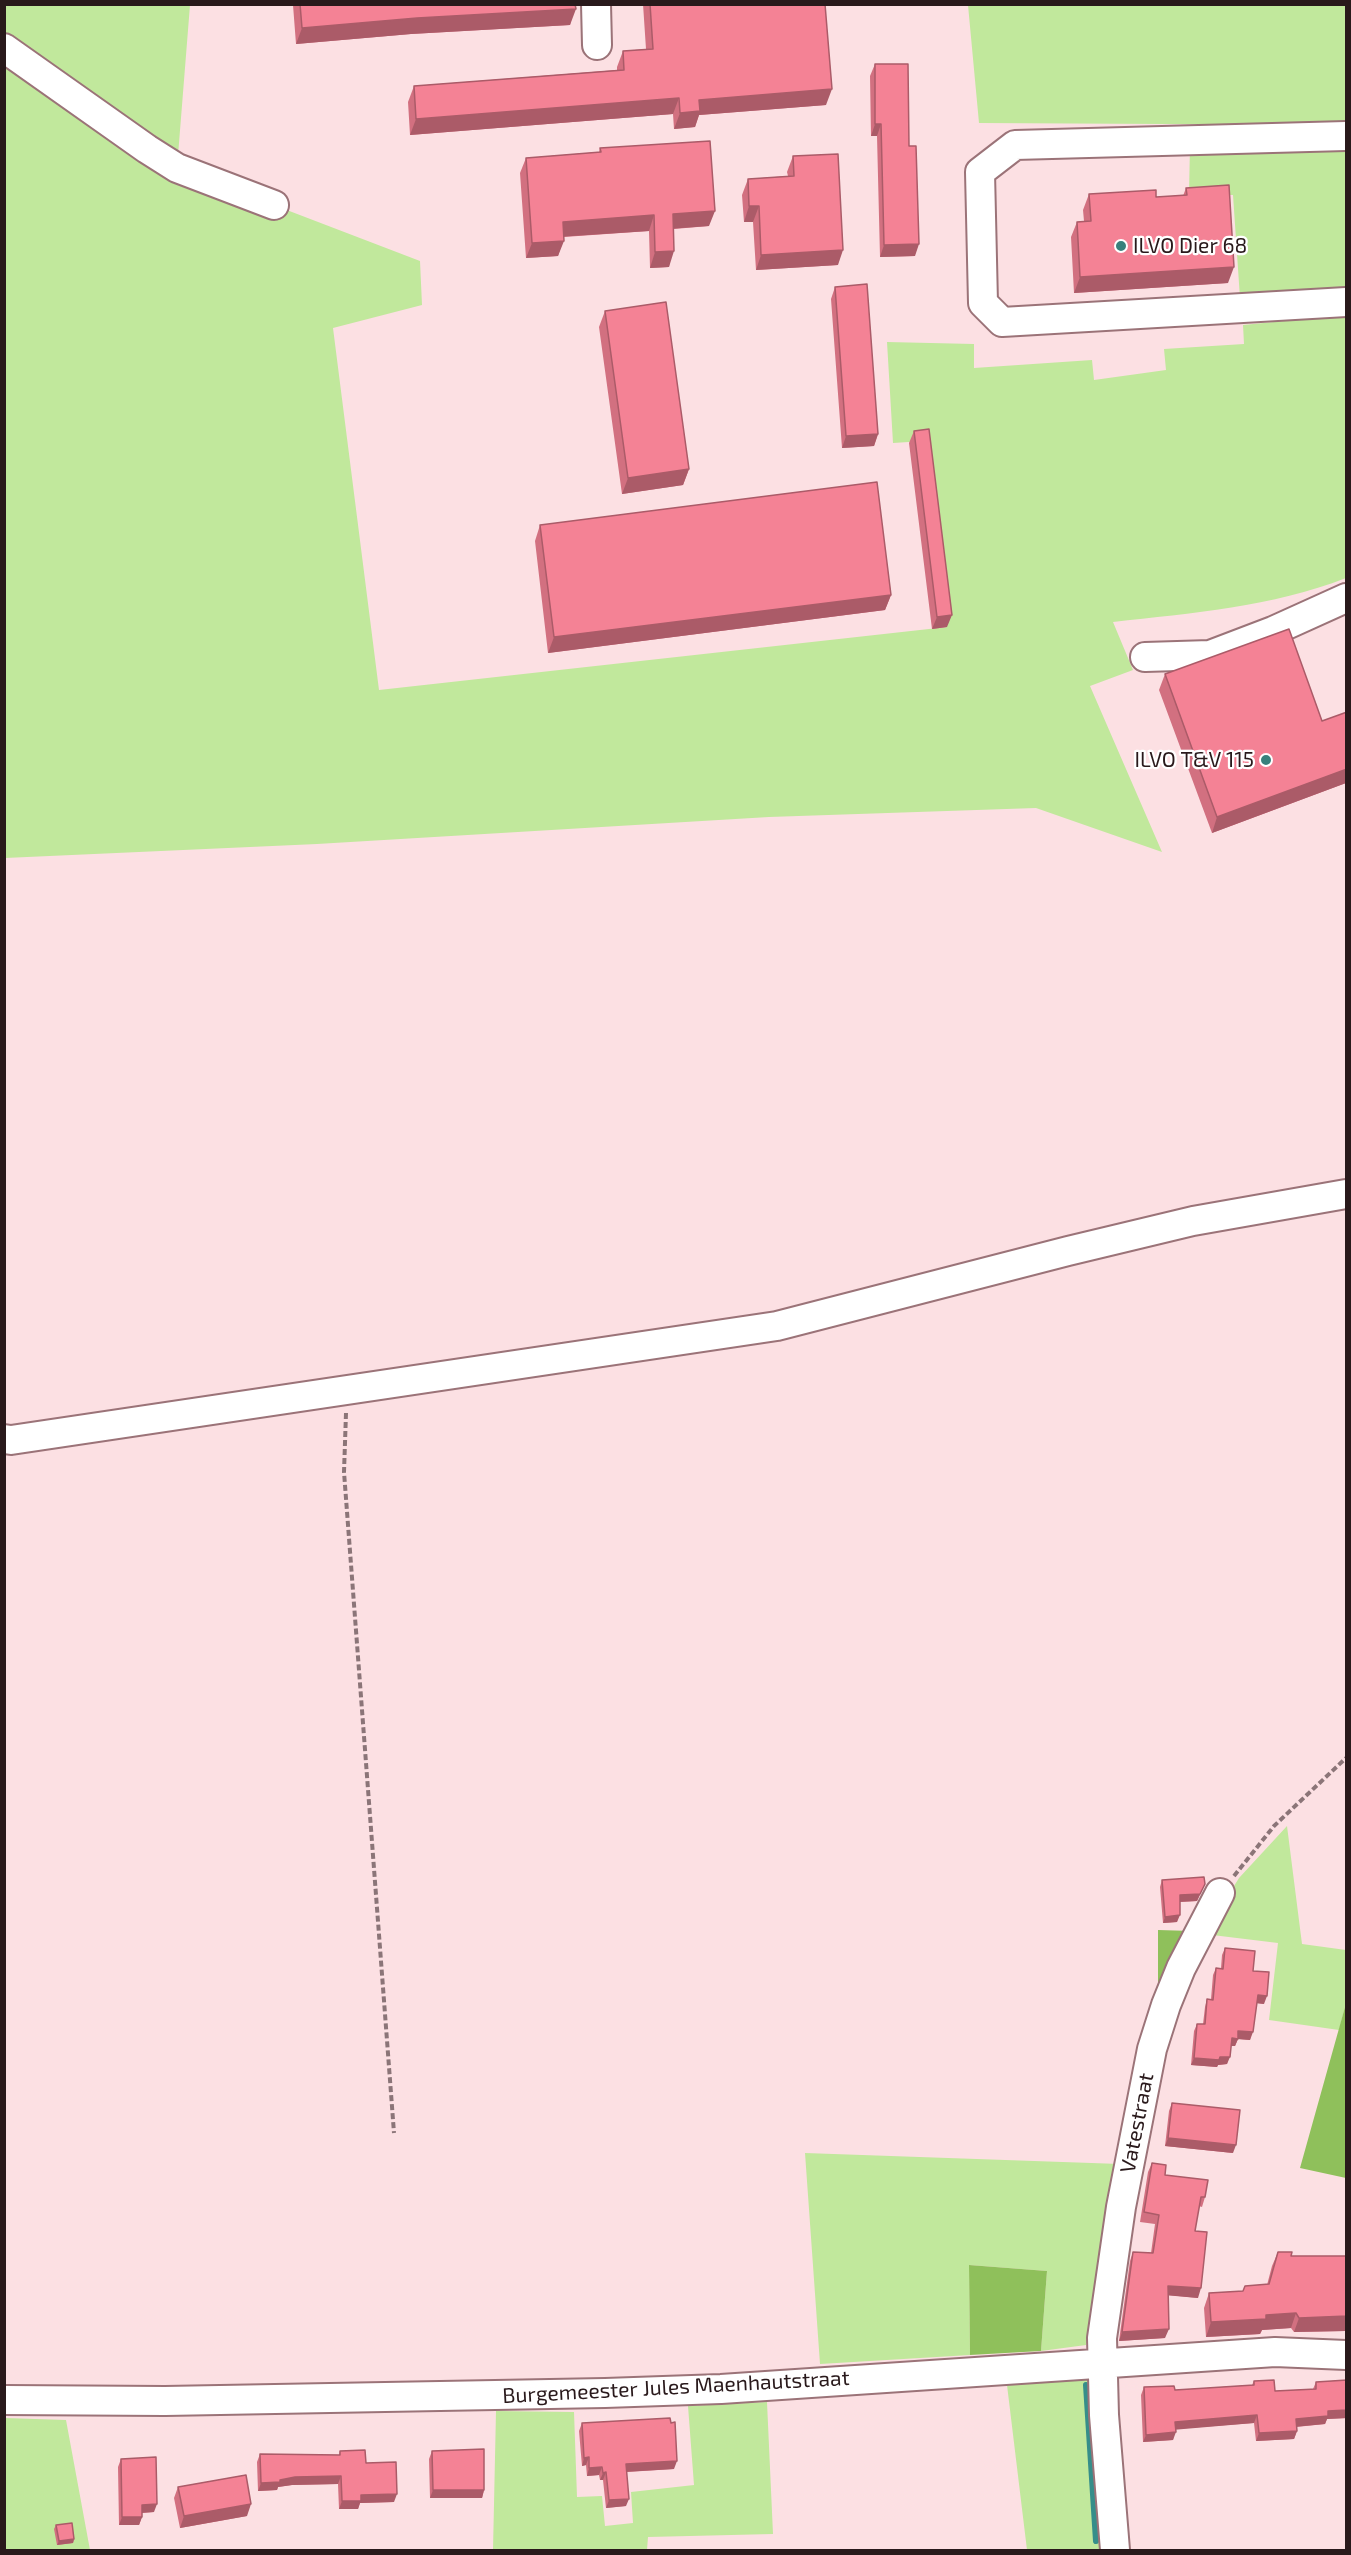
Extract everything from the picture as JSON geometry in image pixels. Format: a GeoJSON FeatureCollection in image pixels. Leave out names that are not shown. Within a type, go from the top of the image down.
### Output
{"type":"FeatureCollection","features":[{"type":"Feature","properties":{"kind":"street"},"geometry":{"type":"LineString","coordinates":[[596,4],[597,45]]}},
{"type":"Feature","properties":{"kind":"street"},"geometry":{"type":"LineString","coordinates":[[4,48],[147,150],[177,168],[274,205]]}},
{"type":"Feature","properties":{"kind":"street"},"geometry":{"type":"LineString","coordinates":[[1347,136],[1015,145],[980,172],[983,303],[1002,322],[1347,302]]}},
{"type":"Feature","properties":{"kind":"street"},"geometry":{"type":"LineString","coordinates":[[1145,657],[1210,655],[1273,631],[1347,598]]}},
{"type":"Feature","properties":{"kind":"street"},"geometry":{"type":"LineString","coordinates":[[4,1439],[11,1440],[347,1392],[777,1326],[1193,1221],[1347,1194]]}},
{"type":"Feature","properties":{"kind":"street","name":"Vatestraat"},"geometry":{"type":"LineString","coordinates":[[1115,2550],[1102,2338],[1121,2207],[1152,2049],[1181,1968],[1220,1893]]}},
{"type":"Feature","properties":{"kind":"street","name":"Burgemeester Jules Maenhautstraat"},"geometry":{"type":"LineString","coordinates":[[4,2400],[165,2401],[605,2393],[721,2389],[1275,2352],[1347,2355]]}},
{"type":"Feature","properties":{"kind":"path"},"geometry":{"type":"LineString","coordinates":[[347,1392],[344,1472],[394,2133]]}},
{"type":"Feature","properties":{"kind":"path"},"geometry":{"type":"LineString","coordinates":[[1220,1893],[1274,1827],[1347,1758]]}},
{"type":"Feature","properties":{"kind":"green space"},"geometry":{"type":"Polygon","coordinates":[[[4,5],[190,5],[177,168],[420,261],[422,305],[333,328],[379,690],[947,627],[924,441],[893,443],[887,342],[974,344],[974,368],[1092,360],[1094,380],[1166,370],[1164,349],[1244,344],[1243,325],[1346,315],[1346,578],[1318,588],[1261,602],[1202,612],[1113,622],[1133,670],[1090,686],[1162,852],[1036,808],[769,817],[317,844],[5,858],[4,5]]]}},
{"type":"Feature","properties":{"kind":"green space"},"geometry":{"type":"Polygon","coordinates":[[[968,5],[1346,5],[1346,125],[979,123],[968,5]]]}},
{"type":"Feature","properties":{"kind":"green space"},"geometry":{"type":"Polygon","coordinates":[[[1346,142],[1346,292],[1240,298],[1233,195],[1189,194],[1190,145],[1346,142]]]}},
{"type":"Feature","properties":{"kind":"green space"},"geometry":{"type":"Polygon","coordinates":[[[1287,1826],[1302,1944],[1346,1950],[1345,2007],[1339,2030],[1269,2020],[1278,1943],[1204,1934],[1239,1878],[1287,1826]]]}},
{"type":"Feature","properties":{"kind":"green space"},"geometry":{"type":"Polygon","coordinates":[[[1158,1930],[1192,1931],[1158,2000],[1158,1930]]]}},
{"type":"Feature","properties":{"kind":"green space"},"geometry":{"type":"Polygon","coordinates":[[[1346,1950],[1346,2178],[1300,2168],[1345,2007],[1346,1950]]]}},
{"type":"Feature","properties":{"kind":"green space"},"geometry":{"type":"Polygon","coordinates":[[[805,2153],[1120,2164],[1086,2345],[1041,2351],[1047,2271],[969,2265],[970,2355],[820,2364],[805,2153]]]}},
{"type":"Feature","properties":{"kind":"green space"},"geometry":{"type":"Polygon","coordinates":[[[969,2265],[1047,2271],[1041,2351],[970,2355],[969,2265]]]}},
{"type":"Feature","properties":{"kind":"green space"},"geometry":{"type":"Polygon","coordinates":[[[1082,2378],[1091,2382],[1106,2550],[1027,2550],[1007,2385],[1082,2378]]]}},
{"type":"Feature","properties":{"kind":"green space"},"geometry":{"type":"Polygon","coordinates":[[[767,2402],[773,2534],[648,2537],[647,2550],[493,2550],[496,2411],[574,2412],[577,2497],[602,2496],[605,2526],[633,2523],[631,2492],[694,2485],[688,2406],[767,2402]]]}},
{"type":"Feature","properties":{"kind":"green space"},"geometry":{"type":"Polygon","coordinates":[[[5,2418],[66,2420],[90,2550],[5,2550],[5,2418]]]}},
{"type":"Feature","properties":{"kind":"building"},"geometry":{"type":"Polygon","coordinates":[[[300,4],[575,4],[576,9],[417,18],[302,28],[300,4]]]}},
{"type":"Feature","properties":{"kind":"building"},"geometry":{"type":"Polygon","coordinates":[[[650,4],[825,4],[832,89],[699,100],[700,111],[680,113],[679,98],[416,119],[414,86],[624,70],[623,51],[653,49],[650,4]]]}},
{"type":"Feature","properties":{"kind":"building"},"geometry":{"type":"Polygon","coordinates":[[[875,64],[908,64],[909,146],[916,146],[919,244],[884,245],[881,124],[875,124],[875,64]]]}},
{"type":"Feature","properties":{"kind":"building"},"geometry":{"type":"Polygon","coordinates":[[[710,141],[715,211],[673,214],[674,251],[655,252],[654,215],[563,222],[564,241],[532,243],[526,158],[601,152],[600,148],[710,141]]]}},
{"type":"Feature","properties":{"kind":"building"},"geometry":{"type":"Polygon","coordinates":[[[838,154],[843,250],[761,255],[759,206],[749,206],[748,179],[794,176],[793,156],[838,154]]]}},
{"type":"Feature","properties":{"kind":"building","name":"ILVO Dier 68"},"geometry":{"type":"Polygon","coordinates":[[[1229,185],[1234,267],[1080,277],[1077,222],[1091,221],[1089,194],[1156,190],[1156,197],[1187,195],[1186,188],[1229,185]]]}},
{"type":"Feature","properties":{"kind":"building"},"geometry":{"type":"Polygon","coordinates":[[[867,284],[878,434],[846,436],[835,287],[867,284]]]}},
{"type":"Feature","properties":{"kind":"building"},"geometry":{"type":"Polygon","coordinates":[[[666,302],[689,469],[628,478],[605,311],[666,302]]]}},
{"type":"Feature","properties":{"kind":"building"},"geometry":{"type":"Polygon","coordinates":[[[929,429],[952,615],[937,617],[914,431],[929,429]]]}},
{"type":"Feature","properties":{"kind":"building"},"geometry":{"type":"Polygon","coordinates":[[[877,482],[891,595],[554,637],[540,525],[877,482]]]}},
{"type":"Feature","properties":{"kind":"building","name":"ILVO T&V 115"},"geometry":{"type":"Polygon","coordinates":[[[1289,629],[1322,721],[1347,712],[1347,769],[1217,817],[1165,674],[1289,629]]]}},
{"type":"Feature","properties":{"kind":"building"},"geometry":{"type":"Polygon","coordinates":[[[1204,1877],[1205,1884],[1200,1894],[1180,1895],[1180,1915],[1165,1917],[1162,1880],[1204,1877]]]}},
{"type":"Feature","properties":{"kind":"building"},"geometry":{"type":"Polygon","coordinates":[[[1225,1948],[1255,1951],[1253,1971],[1269,1972],[1267,1996],[1258,1995],[1253,2032],[1238,2031],[1238,2039],[1232,2038],[1230,2057],[1220,2057],[1219,2060],[1194,2058],[1197,2024],[1205,2024],[1207,1999],[1213,2000],[1216,1968],[1223,1969],[1225,1948]]]}},
{"type":"Feature","properties":{"kind":"building"},"geometry":{"type":"Polygon","coordinates":[[[1172,2103],[1240,2110],[1236,2145],[1168,2138],[1172,2103]]]}},
{"type":"Feature","properties":{"kind":"building"},"geometry":{"type":"Polygon","coordinates":[[[1152,2163],[1166,2165],[1165,2175],[1208,2180],[1205,2197],[1201,2197],[1195,2231],[1207,2232],[1201,2288],[1168,2286],[1169,2329],[1122,2332],[1133,2252],[1153,2253],[1159,2215],[1144,2212],[1152,2163]]]}},
{"type":"Feature","properties":{"kind":"building"},"geometry":{"type":"Polygon","coordinates":[[[1278,2252],[1292,2252],[1291,2256],[1347,2256],[1347,2316],[1299,2318],[1296,2313],[1266,2315],[1266,2319],[1211,2322],[1209,2293],[1243,2291],[1245,2286],[1269,2284],[1278,2252]]]}},
{"type":"Feature","properties":{"kind":"building"},"geometry":{"type":"Polygon","coordinates":[[[1274,2380],[1275,2391],[1316,2389],[1316,2382],[1347,2380],[1347,2410],[1328,2411],[1328,2416],[1296,2419],[1297,2431],[1259,2433],[1257,2415],[1175,2422],[1176,2432],[1146,2435],[1144,2387],[1174,2386],[1175,2390],[1254,2385],[1254,2381],[1274,2380]]]}},
{"type":"Feature","properties":{"kind":"building"},"geometry":{"type":"Polygon","coordinates":[[[670,2418],[671,2423],[675,2422],[677,2461],[626,2464],[629,2499],[609,2500],[606,2472],[603,2473],[602,2467],[589,2468],[589,2457],[584,2458],[582,2423],[670,2418]]]}},
{"type":"Feature","properties":{"kind":"building"},"geometry":{"type":"Polygon","coordinates":[[[484,2449],[484,2490],[433,2490],[432,2451],[484,2449]]]}},
{"type":"Feature","properties":{"kind":"building"},"geometry":{"type":"Polygon","coordinates":[[[365,2450],[366,2463],[396,2462],[397,2494],[361,2495],[361,2501],[342,2501],[341,2476],[295,2477],[280,2480],[280,2482],[261,2483],[260,2454],[340,2455],[340,2451],[365,2450]]]}},
{"type":"Feature","properties":{"kind":"building"},"geometry":{"type":"Polygon","coordinates":[[[156,2457],[157,2504],[142,2505],[142,2517],[122,2517],[121,2459],[156,2457]]]}},
{"type":"Feature","properties":{"kind":"building"},"geometry":{"type":"Polygon","coordinates":[[[246,2475],[251,2504],[184,2516],[178,2487],[246,2475]]]}},
{"type":"Feature","properties":{"kind":"building"},"geometry":{"type":"Polygon","coordinates":[[[72,2523],[74,2539],[59,2541],[56,2525],[72,2523]]]}},
{"type":"Feature","properties":{"kind":"waterway"},"geometry":{"type":"LineString","coordinates":[[1086,2385],[1096,2541]]}},
{"type":"Feature","properties":{"kind":"place","name":"ILVO Dier 68"},"geometry":{"type":"Point","coordinates":[1121,246]}},
{"type":"Feature","properties":{"kind":"place","name":"ILVO T&V 115"},"geometry":{"type":"Point","coordinates":[1266,760]}}]}
